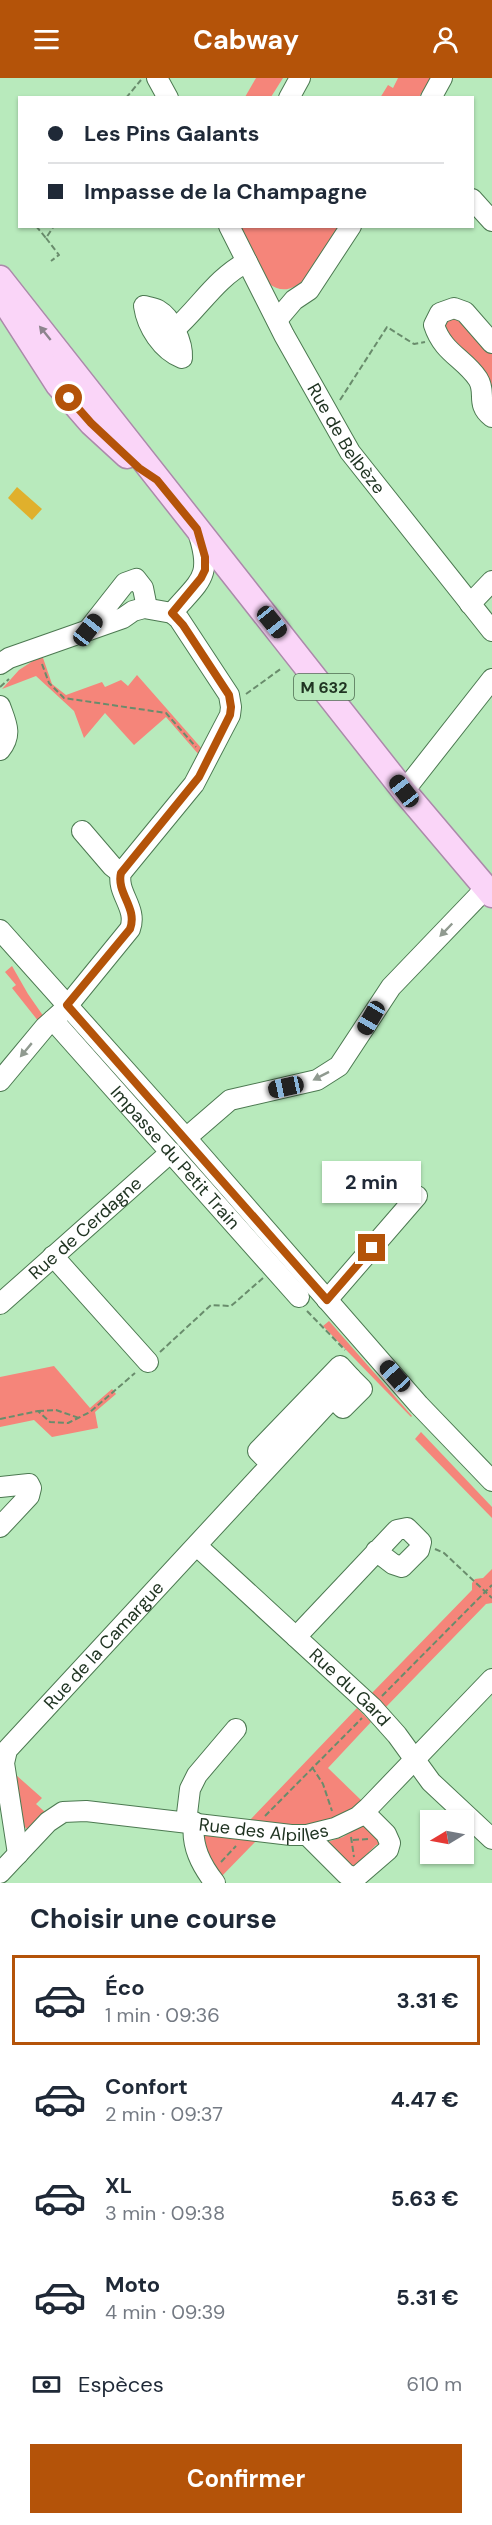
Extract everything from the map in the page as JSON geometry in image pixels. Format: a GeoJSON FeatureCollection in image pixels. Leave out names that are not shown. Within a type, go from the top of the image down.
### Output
{"type":"FeatureCollection","features":[{"type":"Feature","properties":{"kind":"main road","name":"M 632"},"geometry":{"type":"LineString","coordinates":[[0,278],[57,365]]}},
{"type":"Feature","properties":{"kind":"main road","name":"M 632"},"geometry":{"type":"LineString","coordinates":[[0,294],[77,391],[91,423],[139,468],[157,480],[404,791],[489,891]]}},
{"type":"Feature","properties":{"kind":"street"},"geometry":{"type":"LineString","coordinates":[[157,78],[167,96]]}},
{"type":"Feature","properties":{"kind":"street"},"geometry":{"type":"LineString","coordinates":[[290,96],[300,78]]}},
{"type":"Feature","properties":{"kind":"street"},"geometry":{"type":"LineString","coordinates":[[432,96],[442,78]]}},
{"type":"Feature","properties":{"kind":"street"},"geometry":{"type":"LineString","coordinates":[[474,201],[492,221]]}},
{"type":"Feature","properties":{"kind":"street","name":"Rue de Belbèze"},"geometry":{"type":"LineString","coordinates":[[231,228],[277,320],[350,452],[492,631]]}},
{"type":"Feature","properties":{"kind":"street"},"geometry":{"type":"LineString","coordinates":[[277,320],[294,300],[309,291],[350,228]]}},
{"type":"Feature","properties":{"kind":"street"},"geometry":{"type":"LineString","coordinates":[[175,329],[226,276],[247,262]]}},
{"type":"Feature","properties":{"kind":"street"},"geometry":{"type":"LineString","coordinates":[[267,301],[272,298],[294,300]]}},
{"type":"Feature","properties":{"kind":"street"},"geometry":{"type":"LineString","coordinates":[[492,343],[465,312],[454,308],[440,313],[434,325],[438,340],[480,381],[482,408],[492,417]]}},
{"type":"Feature","properties":{"kind":"street"},"geometry":{"type":"LineString","coordinates":[[172,613],[205,570],[205,557],[197,529]]}},
{"type":"Feature","properties":{"kind":"street"},"geometry":{"type":"LineString","coordinates":[[88,630],[129,580],[136,579],[141,582],[147,608]]}},
{"type":"Feature","properties":{"kind":"street"},"geometry":{"type":"LineString","coordinates":[[470,603],[492,581]]}},
{"type":"Feature","properties":{"kind":"street"},"geometry":{"type":"LineString","coordinates":[[0,664],[9,658],[123,618],[136,610],[147,608],[172,613],[183,625],[229,695],[231,705],[230,715],[194,784],[121,873],[120,885],[131,910],[131,926],[67,1005],[0,1081]]}},
{"type":"Feature","properties":{"kind":"street"},"geometry":{"type":"LineString","coordinates":[[404,791],[492,679]]}},
{"type":"Feature","properties":{"kind":"street"},"geometry":{"type":"LineString","coordinates":[[0,706],[9,733],[0,750]]}},
{"type":"Feature","properties":{"kind":"street"},"geometry":{"type":"LineString","coordinates":[[82,831],[112,866],[121,873]]}},
{"type":"Feature","properties":{"kind":"street"},"geometry":{"type":"LineString","coordinates":[[186,1138],[230,1100],[317,1080],[339,1066],[392,987],[489,891]]}},
{"type":"Feature","properties":{"kind":"street"},"geometry":{"type":"LineString","coordinates":[[0,930],[419,1404],[492,1481]]}},
{"type":"Feature","properties":{"kind":"street","name":"Impasse du Petit Train"},"geometry":{"type":"LineString","coordinates":[[53,1020],[299,1297]]}},
{"type":"Feature","properties":{"kind":"street","name":"Rue de Cerdagne"},"geometry":{"type":"LineString","coordinates":[[0,1304],[171,1152]]}},
{"type":"Feature","properties":{"kind":"street"},"geometry":{"type":"LineString","coordinates":[[327,1300],[417,1196]]}},
{"type":"Feature","properties":{"kind":"street"},"geometry":{"type":"LineString","coordinates":[[53,1256],[148,1362]]}},
{"type":"Feature","properties":{"kind":"street","name":"Rue de la Camargue"},"geometry":{"type":"LineString","coordinates":[[18,1854],[4,1763],[7,1750],[351,1378],[340,1366],[258,1451],[271,1464]]}},
{"type":"Feature","properties":{"kind":"street"},"geometry":{"type":"LineString","coordinates":[[0,1487],[27,1483],[32,1489],[29,1496],[0,1527]]}},
{"type":"Feature","properties":{"kind":"street"},"geometry":{"type":"LineString","coordinates":[[296,1637],[376,1551],[397,1530],[404,1527],[410,1530],[421,1544],[419,1550],[402,1567],[393,1564],[376,1551]]}},
{"type":"Feature","properties":{"kind":"street","name":"Rue du Gard"},"geometry":{"type":"LineString","coordinates":[[197,1546],[372,1707],[397,1735],[431,1782],[492,1839]]}},
{"type":"Feature","properties":{"kind":"street","name":"Rue des Alpilles"},"geometry":{"type":"LineString","coordinates":[[0,1873],[48,1822],[57,1815],[69,1811],[119,1814],[307,1835],[341,1826],[364,1812],[492,1679]]}},
{"type":"Feature","properties":{"kind":"street"},"geometry":{"type":"LineString","coordinates":[[212,1879],[196,1851],[190,1822],[190,1790],[197,1775],[236,1729]]}},
{"type":"Feature","properties":{"kind":"street"},"geometry":{"type":"LineString","coordinates":[[307,1835],[346,1874],[359,1875],[366,1871],[390,1845],[386,1834],[364,1812]]}},
{"type":"Feature","properties":{"kind":"path"},"geometry":{"type":"LineString","coordinates":[[128,96],[142,78]]}},
{"type":"Feature","properties":{"kind":"path"},"geometry":{"type":"LineString","coordinates":[[38,228],[59,255],[51,261]]}},
{"type":"Feature","properties":{"kind":"path"},"geometry":{"type":"LineString","coordinates":[[46,238],[53,228]]}},
{"type":"Feature","properties":{"kind":"path"},"geometry":{"type":"LineString","coordinates":[[329,417],[387,327],[414,344],[438,340]]}},
{"type":"Feature","properties":{"kind":"path"},"geometry":{"type":"LineString","coordinates":[[36,648],[49,683],[64,698],[166,713],[208,760]]}},
{"type":"Feature","properties":{"kind":"path"},"geometry":{"type":"LineString","coordinates":[[231,705],[299,656]]}},
{"type":"Feature","properties":{"kind":"path"},"geometry":{"type":"LineString","coordinates":[[39,1412],[50,1422],[68,1423],[90,1412],[211,1305],[231,1306],[274,1269]]}},
{"type":"Feature","properties":{"kind":"path"},"geometry":{"type":"LineString","coordinates":[[299,1297],[300,1304],[349,1355]]}},
{"type":"Feature","properties":{"kind":"path"},"geometry":{"type":"LineString","coordinates":[[0,1419],[56,1410],[79,1418]]}},
{"type":"Feature","properties":{"kind":"path"},"geometry":{"type":"LineString","coordinates":[[421,1544],[444,1553],[492,1598]]}},
{"type":"Feature","properties":{"kind":"path"},"geometry":{"type":"LineString","coordinates":[[212,1879],[252,1829],[492,1585]]}},
{"type":"Feature","properties":{"kind":"shaded area"},"geometry":{"type":"Polygon","coordinates":[[[256,78],[283,78],[272,96],[246,96],[256,78]]]}},
{"type":"Feature","properties":{"kind":"shaded area"},"geometry":{"type":"Polygon","coordinates":[[[398,78],[431,78],[420,96],[381,96],[388,85],[393,88],[398,78]]]}},
{"type":"Feature","properties":{"kind":"shaded area"},"geometry":{"type":"Polygon","coordinates":[[[240,228],[339,228],[320,261],[301,282],[291,288],[280,289],[268,283],[240,228]]]}},
{"type":"Feature","properties":{"kind":"shaded area"},"geometry":{"type":"Polygon","coordinates":[[[454,313],[492,350],[492,407],[443,331],[445,318],[454,313]]]}},
{"type":"Feature","properties":{"kind":"shaded area"},"geometry":{"type":"Polygon","coordinates":[[[17,487],[42,509],[32,520],[8,498],[17,487]]]}},
{"type":"Feature","properties":{"kind":"shaded area"},"geometry":{"type":"Polygon","coordinates":[[[42,655],[52,684],[66,695],[102,682],[105,687],[121,680],[128,686],[137,675],[203,750],[200,756],[166,717],[134,745],[105,713],[84,738],[74,711],[36,676],[2,689],[19,670],[42,655]]]}},
{"type":"Feature","properties":{"kind":"shaded area"},"geometry":{"type":"Polygon","coordinates":[[[12,966],[44,1017],[39,1022],[12,988],[16,985],[5,972],[12,966]]]}},
{"type":"Feature","properties":{"kind":"shaded area"},"geometry":{"type":"Polygon","coordinates":[[[329,1321],[412,1416],[411,1417],[323,1326],[329,1321]]]}},
{"type":"Feature","properties":{"kind":"shaded area"},"geometry":{"type":"Polygon","coordinates":[[[54,1366],[90,1408],[112,1389],[116,1394],[95,1412],[98,1428],[52,1437],[34,1420],[0,1427],[0,1377],[54,1366]]]}},
{"type":"Feature","properties":{"kind":"shaded area"},"geometry":{"type":"Polygon","coordinates":[[[421,1432],[492,1507],[492,1518],[415,1439],[421,1432]]]}},
{"type":"Feature","properties":{"kind":"shaded area"},"geometry":{"type":"Polygon","coordinates":[[[492,1569],[492,1603],[486,1604],[385,1708],[371,1694],[472,1590],[472,1583],[475,1579],[483,1578],[492,1569]]]}},
{"type":"Feature","properties":{"kind":"shaded area"},"geometry":{"type":"Polygon","coordinates":[[[357,1708],[371,1722],[328,1768],[363,1802],[343,1819],[297,1829],[250,1820],[357,1708]]]}},
{"type":"Feature","properties":{"kind":"shaded area"},"geometry":{"type":"Polygon","coordinates":[[[16,1775],[42,1798],[36,1804],[45,1812],[27,1829],[22,1824],[16,1775]]]}},
{"type":"Feature","properties":{"kind":"shaded area"},"geometry":{"type":"Polygon","coordinates":[[[366,1823],[378,1837],[380,1844],[376,1845],[360,1861],[360,1868],[350,1870],[349,1863],[327,1842],[343,1837],[366,1823]]]}},
{"type":"Feature","properties":{"kind":"shaded area"},"geometry":{"type":"Polygon","coordinates":[[[201,1834],[256,1841],[218,1880],[208,1867],[201,1834]]]}},
{"type":"Feature","properties":{"kind":"route"},"geometry":{"type":"LineString","coordinates":[[69,398],[91,423],[139,468],[157,480],[197,529],[205,557],[204,574],[172,613],[177,616],[229,695],[231,707],[230,715],[199,777],[123,868],[120,885],[132,914],[130,929],[67,1005],[327,1300],[372,1248]]}}]}
